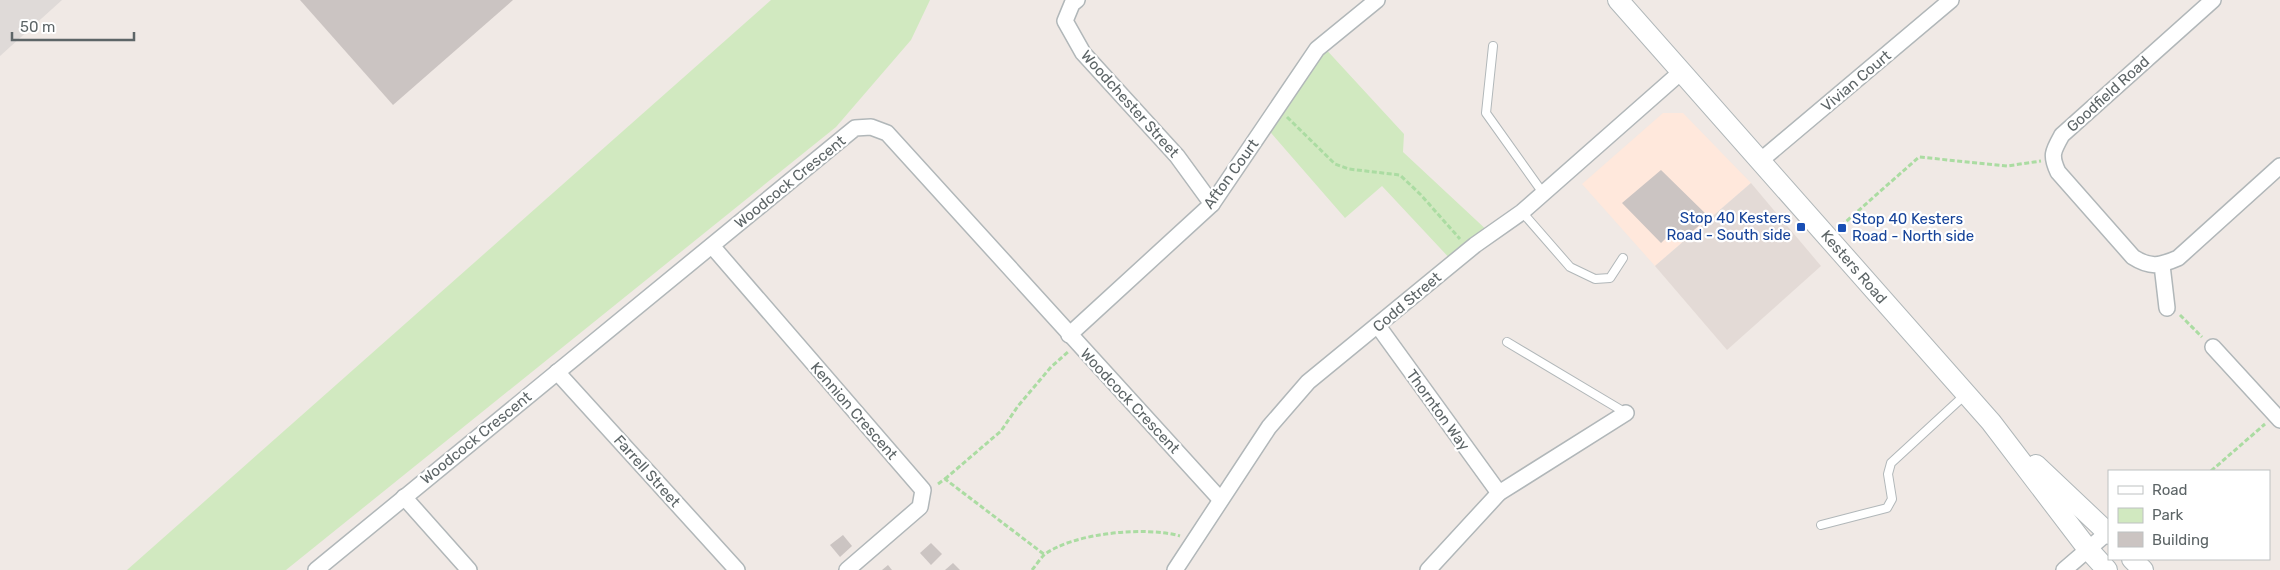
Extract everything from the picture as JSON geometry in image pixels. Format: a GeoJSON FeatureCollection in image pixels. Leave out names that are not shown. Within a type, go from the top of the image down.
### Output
{"type":"FeatureCollection","features":[{"type":"Feature","properties":{"kind":"main road","name":"Kesters Road"},"geometry":{"type":"LineString","coordinates":[[1618,0],[1991,422],[2087,548],[2107,570]]}},
{"type":"Feature","properties":{"kind":"main road","name":"Kesters Road"},"geometry":{"type":"LineString","coordinates":[[1991,422],[2108,533]]}},
{"type":"Feature","properties":{"kind":"main road"},"geometry":{"type":"LineString","coordinates":[[2133,560],[2143,570]]}},
{"type":"Feature","properties":{"kind":"street","name":"Woodchester Street"},"geometry":{"type":"LineString","coordinates":[[1077,0],[1072,4],[1065,21],[1082,53],[1177,156],[1212,204]]}},
{"type":"Feature","properties":{"kind":"street","name":"Afton Court"},"geometry":{"type":"LineString","coordinates":[[1069,335],[1212,204],[1317,49],[1377,0]]}},
{"type":"Feature","properties":{"kind":"street","name":"Goodfield Road"},"geometry":{"type":"LineString","coordinates":[[2052,160],[2054,149],[2062,135],[2213,0]]}},
{"type":"Feature","properties":{"kind":"street","name":"Vivian Court"},"geometry":{"type":"LineString","coordinates":[[1760,162],[1947,1]]}},
{"type":"Feature","properties":{"kind":"street","name":"Codd Street"},"geometry":{"type":"LineString","coordinates":[[1175,570],[1269,427],[1308,382],[1469,250],[1522,212],[1681,72]]}},
{"type":"Feature","properties":{"kind":"street","name":"Woodcock Crescent"},"geometry":{"type":"LineString","coordinates":[[316,570],[855,128],[871,127],[887,133],[1220,499]]}},
{"type":"Feature","properties":{"kind":"street"},"geometry":{"type":"LineString","coordinates":[[2052,160],[2058,172],[2133,257],[2144,264],[2162,265],[2178,258],[2280,166]]}},
{"type":"Feature","properties":{"kind":"street","name":"Kennion Crescent"},"geometry":{"type":"LineString","coordinates":[[712,246],[922,490],[920,507],[847,570]]}},
{"type":"Feature","properties":{"kind":"street"},"geometry":{"type":"LineString","coordinates":[[2162,265],[2171,310]]}},
{"type":"Feature","properties":{"kind":"street","name":"Thornton Way"},"geometry":{"type":"LineString","coordinates":[[1378,326],[1499,493]]}},
{"type":"Feature","properties":{"kind":"street"},"geometry":{"type":"LineString","coordinates":[[2209,344],[2278,418]]}},
{"type":"Feature","properties":{"kind":"street","name":"Farrell Street"},"geometry":{"type":"LineString","coordinates":[[557,372],[737,570]]}},
{"type":"Feature","properties":{"kind":"street"},"geometry":{"type":"LineString","coordinates":[[1428,570],[1499,493],[1626,413]]}},
{"type":"Feature","properties":{"kind":"street"},"geometry":{"type":"LineString","coordinates":[[404,497],[469,570]]}},
{"type":"Feature","properties":{"kind":"street"},"geometry":{"type":"LineString","coordinates":[[2064,570],[2087,548],[2108,533]]}},
{"type":"Feature","properties":{"kind":"lane"},"geometry":{"type":"LineString","coordinates":[[1493,46],[1486,113],[1543,193]]}},
{"type":"Feature","properties":{"kind":"lane"},"geometry":{"type":"LineString","coordinates":[[1522,212],[1570,267],[1595,279],[1610,278],[1623,258]]}},
{"type":"Feature","properties":{"kind":"lane"},"geometry":{"type":"LineString","coordinates":[[1507,342],[1626,413]]}},
{"type":"Feature","properties":{"kind":"lane"},"geometry":{"type":"LineString","coordinates":[[1821,525],[1887,508],[1892,499],[1888,474],[1890,463],[1966,394]]}},
{"type":"Feature","properties":{"kind":"path"},"geometry":{"type":"LineString","coordinates":[[1277,108],[1335,164],[1349,169],[1400,175],[1421,195],[1469,250]]}},
{"type":"Feature","properties":{"kind":"path"},"geometry":{"type":"LineString","coordinates":[[1828,238],[1919,157],[2008,166],[2052,160]]}},
{"type":"Feature","properties":{"kind":"path"},"geometry":{"type":"LineString","coordinates":[[2171,310],[2209,344]]}},
{"type":"Feature","properties":{"kind":"path"},"geometry":{"type":"LineString","coordinates":[[938,484],[1001,432],[1018,406],[1045,373],[1068,352]]}},
{"type":"Feature","properties":{"kind":"path"},"geometry":{"type":"LineString","coordinates":[[2211,470],[2263,425],[2278,418]]}},
{"type":"Feature","properties":{"kind":"path"},"geometry":{"type":"LineString","coordinates":[[945,479],[1044,555]]}},
{"type":"Feature","properties":{"kind":"path"},"geometry":{"type":"LineString","coordinates":[[1032,570],[1044,555],[1069,543],[1112,533],[1136,530],[1158,531],[1185,537]]}},
{"type":"Feature","properties":{"kind":"shaded area"},"geometry":{"type":"Polygon","coordinates":[[[0,0],[62,0],[0,56],[0,0]]]}},
{"type":"Feature","properties":{"kind":"shaded area"},"geometry":{"type":"Polygon","coordinates":[[[1663,113],[1683,113],[1751,183],[1655,266],[1582,184],[1663,113]]]}},
{"type":"Feature","properties":{"kind":"shaded area"},"geometry":{"type":"Polygon","coordinates":[[[1751,183],[1821,266],[1727,350],[1655,266],[1751,183]]]}},
{"type":"Feature","properties":{"kind":"green space"},"geometry":{"type":"Polygon","coordinates":[[[771,0],[930,0],[911,40],[836,127],[286,570],[127,570],[771,0]]]}},
{"type":"Feature","properties":{"kind":"green space"},"geometry":{"type":"Polygon","coordinates":[[[1322,45],[1404,134],[1403,152],[1491,234],[1454,263],[1382,186],[1345,218],[1265,126],[1322,45]]]}},
{"type":"Feature","properties":{"kind":"building"},"geometry":{"type":"Polygon","coordinates":[[[300,0],[513,0],[393,105],[300,0]]]}},
{"type":"Feature","properties":{"kind":"building"},"geometry":{"type":"Polygon","coordinates":[[[1661,170],[1709,217],[1680,242],[1671,233],[1661,243],[1622,203],[1661,170]]]}},
{"type":"Feature","properties":{"kind":"building"},"geometry":{"type":"Polygon","coordinates":[[[843,535],[852,546],[840,557],[830,545],[843,535]]]}},
{"type":"Feature","properties":{"kind":"building"},"geometry":{"type":"Polygon","coordinates":[[[931,543],[942,554],[931,565],[920,553],[931,543]]]}},
{"type":"Feature","properties":{"kind":"building"},"geometry":{"type":"Polygon","coordinates":[[[953,563],[960,570],[945,570],[953,563]]]}},
{"type":"Feature","properties":{"kind":"building"},"geometry":{"type":"Polygon","coordinates":[[[888,565],[892,570],[882,570],[888,565]]]}},
{"type":"Feature","properties":{"kind":"place","name":"Stop 40 Kesters Road - South side"},"geometry":{"type":"Point","coordinates":[1801,227]}},
{"type":"Feature","properties":{"kind":"place","name":"Stop 40 Kesters Road - North side"},"geometry":{"type":"Point","coordinates":[1842,228]}}]}
